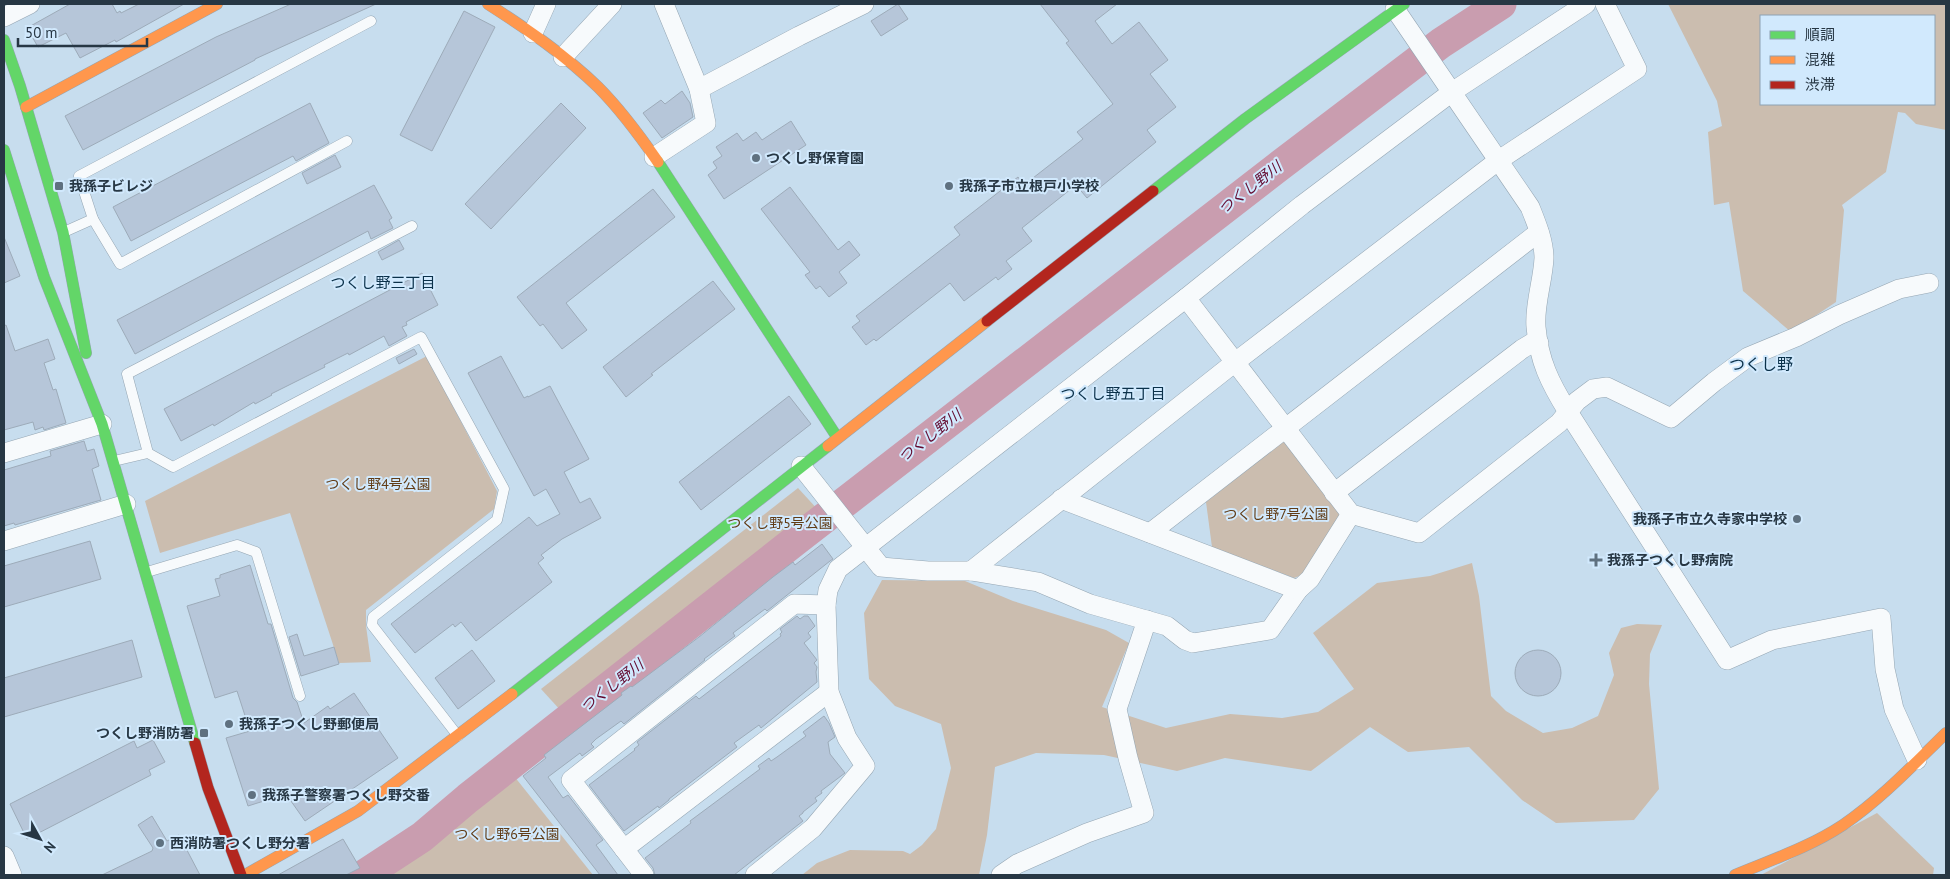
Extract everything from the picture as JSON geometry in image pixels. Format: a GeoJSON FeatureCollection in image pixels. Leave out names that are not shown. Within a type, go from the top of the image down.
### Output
{"type":"FeatureCollection","features":[{"type":"Feature","properties":{"kind":"street"},"geometry":{"type":"LineString","coordinates":[[4,17],[30,4]]}},
{"type":"Feature","properties":{"kind":"street"},"geometry":{"type":"LineString","coordinates":[[26,107],[217,4]]}},
{"type":"Feature","properties":{"kind":"street"},"geometry":{"type":"LineString","coordinates":[[488,4],[533,33],[563,57],[599,88],[626,119],[654,157],[837,437]]}},
{"type":"Feature","properties":{"kind":"street"},"geometry":{"type":"LineString","coordinates":[[533,33],[546,4]]}},
{"type":"Feature","properties":{"kind":"street"},"geometry":{"type":"LineString","coordinates":[[563,57],[612,4]]}},
{"type":"Feature","properties":{"kind":"street"},"geometry":{"type":"LineString","coordinates":[[654,157],[706,123],[699,89],[664,4]]}},
{"type":"Feature","properties":{"kind":"street"},"geometry":{"type":"LineString","coordinates":[[699,89],[864,4]]}},
{"type":"Feature","properties":{"kind":"street"},"geometry":{"type":"LineString","coordinates":[[755,875],[813,828],[865,766],[847,738],[828,692],[826,605],[828,590],[838,569],[1186,298],[1302,205],[1452,92],[1586,4]]}},
{"type":"Feature","properties":{"kind":"street"},"geometry":{"type":"LineString","coordinates":[[971,571],[1234,363],[1499,160],[1638,69],[1605,4]]}},
{"type":"Feature","properties":{"kind":"street"},"geometry":{"type":"LineString","coordinates":[[4,150],[44,277],[102,424],[208,788],[243,875],[358,811],[458,736],[1245,119],[1399,7],[1452,92],[1530,207],[1539,232],[1544,257],[1536,325],[1545,371],[1568,412],[1727,660],[1772,640],[1881,618],[1885,669],[1894,709],[1904,735],[1917,760]]}},
{"type":"Feature","properties":{"kind":"street"},"geometry":{"type":"LineString","coordinates":[[4,40],[63,232],[71,268],[92,397]]}},
{"type":"Feature","properties":{"kind":"street"},"geometry":{"type":"LineString","coordinates":[[1150,533],[1539,232]]}},
{"type":"Feature","properties":{"kind":"street"},"geometry":{"type":"LineString","coordinates":[[1186,298],[1351,514],[1419,533],[1559,423],[1577,401],[1593,390],[1606,387],[1671,418],[1714,382],[1748,357],[1899,289],[1928,283]]}},
{"type":"Feature","properties":{"kind":"street"},"geometry":{"type":"LineString","coordinates":[[1334,493],[1522,349],[1532,343],[1539,343]]}},
{"type":"Feature","properties":{"kind":"street"},"geometry":{"type":"LineString","coordinates":[[4,453],[102,424]]}},
{"type":"Feature","properties":{"kind":"street"},"geometry":{"type":"LineString","coordinates":[[801,466],[881,567],[928,571],[971,571],[1038,582],[1090,604],[1167,626],[1184,640],[1194,643],[1270,630],[1298,590],[1310,579],[1351,514]]}},
{"type":"Feature","properties":{"kind":"street"},"geometry":{"type":"LineString","coordinates":[[1062,499],[1298,590]]}},
{"type":"Feature","properties":{"kind":"street"},"geometry":{"type":"LineString","coordinates":[[4,540],[126,504]]}},
{"type":"Feature","properties":{"kind":"street"},"geometry":{"type":"LineString","coordinates":[[644,875],[570,780],[794,604],[826,605]]}},
{"type":"Feature","properties":{"kind":"street"},"geometry":{"type":"LineString","coordinates":[[1001,875],[1018,864],[1087,832],[1144,813],[1128,758],[1117,709],[1147,620]]}},
{"type":"Feature","properties":{"kind":"street"},"geometry":{"type":"LineString","coordinates":[[624,849],[828,692]]}},
{"type":"Feature","properties":{"kind":"street"},"geometry":{"type":"LineString","coordinates":[[1735,875],[1790,852],[1834,830],[1855,816],[1903,776],[1946,733]]}},
{"type":"Feature","properties":{"kind":"lane"},"geometry":{"type":"LineString","coordinates":[[347,142],[120,264],[93,219],[79,176],[371,22]]}},
{"type":"Feature","properties":{"kind":"lane"},"geometry":{"type":"LineString","coordinates":[[63,232],[93,219]]}},
{"type":"Feature","properties":{"kind":"lane"},"geometry":{"type":"LineString","coordinates":[[148,453],[127,374],[412,226]]}},
{"type":"Feature","properties":{"kind":"lane"},"geometry":{"type":"LineString","coordinates":[[113,461],[148,453],[173,467],[421,336],[504,489],[497,520],[373,617],[372,625],[458,736]]}},
{"type":"Feature","properties":{"kind":"lane"},"geometry":{"type":"LineString","coordinates":[[146,572],[237,545],[256,552],[300,696]]}},
{"type":"Feature","properties":{"kind":"green space"},"geometry":{"type":"Polygon","coordinates":[[[1668,4],[1946,4],[1946,130],[1916,124],[1905,113],[1898,112],[1886,172],[1842,205],[1844,210],[1836,302],[1791,332],[1743,291],[1729,202],[1714,205],[1708,132],[1722,126],[1717,101],[1668,4]]]}},
{"type":"Feature","properties":{"kind":"green space","name":"つくし野4号公園"},"geometry":{"type":"Polygon","coordinates":[[[427,356],[497,491],[494,509],[366,610],[366,626],[371,662],[339,663],[290,513],[160,553],[145,501],[427,356]]]}},
{"type":"Feature","properties":{"kind":"green space","name":"つくし野7号公園"},"geometry":{"type":"Polygon","coordinates":[[[1282,442],[1289,443],[1339,506],[1339,516],[1302,575],[1294,578],[1212,547],[1206,502],[1282,442]]]}},
{"type":"Feature","properties":{"kind":"green space","name":"つくし野5号公園"},"geometry":{"type":"Polygon","coordinates":[[[798,488],[820,512],[562,712],[541,689],[798,488]]]}},
{"type":"Feature","properties":{"kind":"green space"},"geometry":{"type":"Polygon","coordinates":[[[1472,563],[1479,596],[1491,696],[1506,711],[1543,733],[1572,728],[1598,716],[1614,675],[1609,653],[1621,628],[1637,624],[1662,625],[1650,654],[1649,684],[1659,789],[1634,820],[1556,823],[1522,800],[1469,747],[1408,752],[1370,727],[1311,771],[1225,758],[1177,771],[1104,755],[1036,753],[995,767],[987,835],[979,875],[802,875],[817,863],[850,850],[903,851],[910,854],[922,845],[936,829],[951,768],[941,724],[895,706],[869,679],[864,613],[882,580],[965,581],[1013,601],[1106,630],[1129,643],[1102,707],[1166,728],[1230,714],[1282,718],[1318,712],[1354,689],[1313,633],[1377,583],[1430,576],[1472,563]]]}},
{"type":"Feature","properties":{"kind":"green space","name":"つくし野6号公園"},"geometry":{"type":"Polygon","coordinates":[[[514,776],[593,875],[376,875],[449,828],[514,776]]]}},
{"type":"Feature","properties":{"kind":"green space"},"geometry":{"type":"Polygon","coordinates":[[[1877,813],[1934,868],[1933,875],[1761,875],[1877,813]]]}},
{"type":"Feature","properties":{"kind":"building"},"geometry":{"type":"Polygon","coordinates":[[[70,4],[112,4],[117,13],[120,11],[121,13],[139,4],[184,4],[116,42],[115,40],[80,58],[66,33],[38,47],[27,28],[70,4]]]}},
{"type":"Feature","properties":{"kind":"building"},"geometry":{"type":"Polygon","coordinates":[[[291,4],[376,4],[255,59],[83,150],[65,116],[216,37],[291,4]]]}},
{"type":"Feature","properties":{"kind":"building"},"geometry":{"type":"Polygon","coordinates":[[[898,4],[908,19],[881,36],[871,21],[898,4]]]}},
{"type":"Feature","properties":{"kind":"building"},"geometry":{"type":"Polygon","coordinates":[[[1040,4],[1117,4],[1095,21],[1112,44],[1139,22],[1168,60],[1150,74],[1176,107],[1147,130],[1156,142],[1087,198],[1076,185],[1022,228],[1032,241],[1006,261],[1012,269],[998,280],[996,277],[964,301],[950,283],[876,341],[874,339],[866,345],[852,327],[860,321],[856,316],[960,235],[954,227],[1018,177],[1024,185],[1083,139],[1077,132],[1113,104],[1066,43],[1069,41],[1040,4]]]}},
{"type":"Feature","properties":{"kind":"building"},"geometry":{"type":"Polygon","coordinates":[[[464,11],[495,27],[432,151],[400,135],[464,11]]]}},
{"type":"Feature","properties":{"kind":"building"},"geometry":{"type":"Polygon","coordinates":[[[682,91],[690,103],[693,117],[662,138],[643,113],[661,100],[665,104],[682,91]]]}},
{"type":"Feature","properties":{"kind":"building"},"geometry":{"type":"Polygon","coordinates":[[[310,103],[329,143],[296,161],[293,156],[131,241],[113,207],[310,103]]]}},
{"type":"Feature","properties":{"kind":"building"},"geometry":{"type":"Polygon","coordinates":[[[561,103],[586,128],[491,229],[465,204],[561,103]]]}},
{"type":"Feature","properties":{"kind":"building"},"geometry":{"type":"Polygon","coordinates":[[[791,121],[806,145],[724,199],[708,175],[717,168],[713,162],[722,156],[716,147],[737,133],[743,141],[756,132],[762,140],[791,121]]]}},
{"type":"Feature","properties":{"kind":"building"},"geometry":{"type":"Polygon","coordinates":[[[335,155],[341,167],[307,184],[302,173],[335,155]]]}},
{"type":"Feature","properties":{"kind":"building"},"geometry":{"type":"Polygon","coordinates":[[[374,185],[392,218],[389,220],[393,228],[371,239],[368,231],[135,354],[117,320],[374,185]]]}},
{"type":"Feature","properties":{"kind":"building"},"geometry":{"type":"Polygon","coordinates":[[[790,187],[838,250],[849,241],[860,255],[839,272],[847,283],[829,297],[820,286],[816,289],[805,275],[810,272],[761,209],[790,187]]]}},
{"type":"Feature","properties":{"kind":"building"},"geometry":{"type":"Polygon","coordinates":[[[653,189],[675,217],[566,303],[587,330],[562,349],[543,324],[540,326],[517,297],[653,189]]]}},
{"type":"Feature","properties":{"kind":"building"},"geometry":{"type":"Polygon","coordinates":[[[4,237],[20,276],[4,283],[4,237]]]}},
{"type":"Feature","properties":{"kind":"building"},"geometry":{"type":"Polygon","coordinates":[[[399,240],[404,249],[382,260],[378,252],[399,240]]]}},
{"type":"Feature","properties":{"kind":"building"},"geometry":{"type":"Polygon","coordinates":[[[422,273],[438,305],[406,322],[407,325],[402,327],[407,336],[389,346],[384,336],[349,355],[348,353],[324,365],[325,367],[255,404],[254,402],[214,426],[213,424],[181,441],[164,409],[422,273]]]}},
{"type":"Feature","properties":{"kind":"building"},"geometry":{"type":"Polygon","coordinates":[[[713,281],[735,309],[651,374],[653,375],[626,397],[603,367],[713,281]]]}},
{"type":"Feature","properties":{"kind":"building"},"geometry":{"type":"Polygon","coordinates":[[[6,325],[15,351],[48,339],[55,359],[44,363],[53,390],[56,389],[66,423],[44,430],[43,427],[35,430],[33,422],[4,430],[4,326],[6,325]]]}},
{"type":"Feature","properties":{"kind":"building"},"geometry":{"type":"Polygon","coordinates":[[[414,349],[417,354],[399,364],[396,358],[414,349]]]}},
{"type":"Feature","properties":{"kind":"building"},"geometry":{"type":"Polygon","coordinates":[[[501,356],[524,398],[550,386],[589,459],[564,472],[580,503],[590,498],[601,518],[562,539],[541,555],[544,558],[538,563],[552,582],[476,641],[461,622],[455,627],[453,624],[415,653],[391,624],[529,517],[537,526],[560,514],[546,489],[534,496],[468,373],[501,356]]]}},
{"type":"Feature","properties":{"kind":"building"},"geometry":{"type":"Polygon","coordinates":[[[789,396],[811,424],[701,510],[679,482],[789,396]]]}},
{"type":"Feature","properties":{"kind":"building"},"geometry":{"type":"Polygon","coordinates":[[[84,441],[87,451],[94,449],[99,466],[92,469],[101,500],[15,525],[14,523],[4,526],[4,470],[51,456],[50,451],[84,441]]]}},
{"type":"Feature","properties":{"kind":"building"},"geometry":{"type":"Polygon","coordinates":[[[90,541],[101,579],[4,607],[4,566],[90,541]]]}},
{"type":"Feature","properties":{"kind":"building"},"geometry":{"type":"Polygon","coordinates":[[[822,544],[833,559],[767,611],[765,609],[733,633],[735,636],[624,724],[621,721],[596,739],[591,744],[594,747],[582,756],[580,753],[548,777],[563,798],[568,795],[603,840],[596,845],[618,875],[600,875],[523,776],[546,758],[544,755],[622,695],[621,693],[632,687],[699,637],[793,562],[795,565],[822,544]]]}},
{"type":"Feature","properties":{"kind":"building"},"geometry":{"type":"Polygon","coordinates":[[[250,565],[268,624],[271,624],[293,698],[297,702],[304,723],[328,706],[330,709],[354,693],[398,758],[305,821],[286,794],[248,806],[226,738],[250,731],[237,691],[215,698],[187,606],[220,596],[215,579],[220,578],[220,575],[250,565]]]}},
{"type":"Feature","properties":{"kind":"building"},"geometry":{"type":"Polygon","coordinates":[[[797,616],[800,619],[808,616],[815,626],[808,633],[811,637],[804,643],[817,660],[814,663],[817,667],[817,682],[761,728],[759,725],[734,743],[737,747],[659,808],[658,806],[624,831],[589,785],[635,750],[639,745],[637,742],[696,696],[699,699],[781,636],[782,632],[780,629],[797,616]]]}},
{"type":"Feature","properties":{"kind":"building"},"geometry":{"type":"Polygon","coordinates":[[[297,634],[304,656],[334,647],[339,664],[301,676],[289,637],[297,634]]]}},
{"type":"Feature","properties":{"kind":"building"},"geometry":{"type":"Polygon","coordinates":[[[132,640],[142,677],[4,717],[4,678],[132,640]]]}},
{"type":"Feature","properties":{"kind":"building"},"geometry":{"type":"Polygon","coordinates":[[[472,650],[495,681],[458,709],[435,678],[472,650]]]}},
{"type":"Feature","properties":{"kind":"building"},"geometry":{"type":"Polygon","coordinates":[[[1538,650],[1551,654],[1557,660],[1561,673],[1557,686],[1551,692],[1538,696],[1525,692],[1519,686],[1515,673],[1519,660],[1525,654],[1538,650]]]}},
{"type":"Feature","properties":{"kind":"building"},"geometry":{"type":"Polygon","coordinates":[[[824,716],[835,737],[828,742],[830,754],[845,773],[821,791],[822,793],[815,798],[817,801],[799,816],[803,821],[734,875],[655,875],[653,868],[645,858],[691,823],[690,821],[760,769],[758,766],[769,758],[771,761],[806,736],[803,732],[824,716]]]}},
{"type":"Feature","properties":{"kind":"building"},"geometry":{"type":"Polygon","coordinates":[[[153,740],[165,762],[149,770],[151,775],[27,839],[10,804],[134,741],[137,748],[153,740]]]}},
{"type":"Feature","properties":{"kind":"building"},"geometry":{"type":"Polygon","coordinates":[[[152,816],[167,841],[179,835],[200,875],[102,875],[152,851],[153,848],[138,825],[152,816]]]}},
{"type":"Feature","properties":{"kind":"building"},"geometry":{"type":"Polygon","coordinates":[[[343,839],[360,868],[346,875],[278,875],[343,839]]]}},
{"type":"Feature","properties":{"kind":"waterway","name":"つくし野川"},"geometry":{"type":"LineString","coordinates":[[364,875],[422,837],[468,798],[796,540],[1278,167],[1441,43],[1501,4]]}},
{"type":"Feature","properties":{"kind":"traffic: fast"},"geometry":{"type":"LineString","coordinates":[[1153,191],[1245,119],[1404,4]]}},
{"type":"Feature","properties":{"kind":"traffic: fast"},"geometry":{"type":"LineString","coordinates":[[4,40],[20,86],[63,232],[86,353]]}},
{"type":"Feature","properties":{"kind":"traffic: fast"},"geometry":{"type":"LineString","coordinates":[[4,150],[44,277],[102,424],[195,743]]}},
{"type":"Feature","properties":{"kind":"traffic: fast"},"geometry":{"type":"LineString","coordinates":[[658,162],[837,437]]}},
{"type":"Feature","properties":{"kind":"traffic: fast"},"geometry":{"type":"LineString","coordinates":[[512,694],[828,446]]}},
{"type":"Feature","properties":{"kind":"traffic: slow"},"geometry":{"type":"LineString","coordinates":[[26,107],[217,4]]}},
{"type":"Feature","properties":{"kind":"traffic: slow"},"geometry":{"type":"LineString","coordinates":[[488,4],[545,43],[598,87],[622,114],[658,162]]}},
{"type":"Feature","properties":{"kind":"traffic: slow"},"geometry":{"type":"LineString","coordinates":[[828,446],[987,321]]}},
{"type":"Feature","properties":{"kind":"traffic: slow"},"geometry":{"type":"LineString","coordinates":[[245,875],[358,811],[512,694]]}},
{"type":"Feature","properties":{"kind":"traffic: slow"},"geometry":{"type":"LineString","coordinates":[[1735,875],[1804,847],[1843,825],[1884,793],[1946,733]]}},
{"type":"Feature","properties":{"kind":"traffic: jam"},"geometry":{"type":"LineString","coordinates":[[987,321],[1153,191]]}},
{"type":"Feature","properties":{"kind":"traffic: jam"},"geometry":{"type":"LineString","coordinates":[[195,743],[208,788],[241,875]]}},
{"type":"Feature","properties":{"kind":"place","name":"つくし野保育園"},"geometry":{"type":"Point","coordinates":[756,158]}},
{"type":"Feature","properties":{"kind":"place","name":"我孫子ビレジ"},"geometry":{"type":"Point","coordinates":[59,186]}},
{"type":"Feature","properties":{"kind":"place","name":"我孫子市立根戸小学校"},"geometry":{"type":"Point","coordinates":[949,186]}},
{"type":"Feature","properties":{"kind":"place","name":"我孫子市立久寺家中学校"},"geometry":{"type":"Point","coordinates":[1797,519]}},
{"type":"Feature","properties":{"kind":"place","name":"我孫子つくし野病院"},"geometry":{"type":"Point","coordinates":[1596,560]}},
{"type":"Feature","properties":{"kind":"place","name":"我孫子つくし野郵便局"},"geometry":{"type":"Point","coordinates":[229,724]}},
{"type":"Feature","properties":{"kind":"place","name":"つくし野消防署"},"geometry":{"type":"Point","coordinates":[204,733]}},
{"type":"Feature","properties":{"kind":"place","name":"我孫子警察署つくし野交番"},"geometry":{"type":"Point","coordinates":[252,795]}},
{"type":"Feature","properties":{"kind":"place","name":"西消防署つくし野分署"},"geometry":{"type":"Point","coordinates":[160,843]}},
{"type":"Feature","properties":{"kind":"district","name":"つくし野三丁目"},"geometry":{"type":"Point","coordinates":[383,283]}},
{"type":"Feature","properties":{"kind":"district","name":"つくし野"},"geometry":{"type":"Point","coordinates":[1761,364]}},
{"type":"Feature","properties":{"kind":"district","name":"つくし野五丁目"},"geometry":{"type":"Point","coordinates":[1113,394]}}]}
